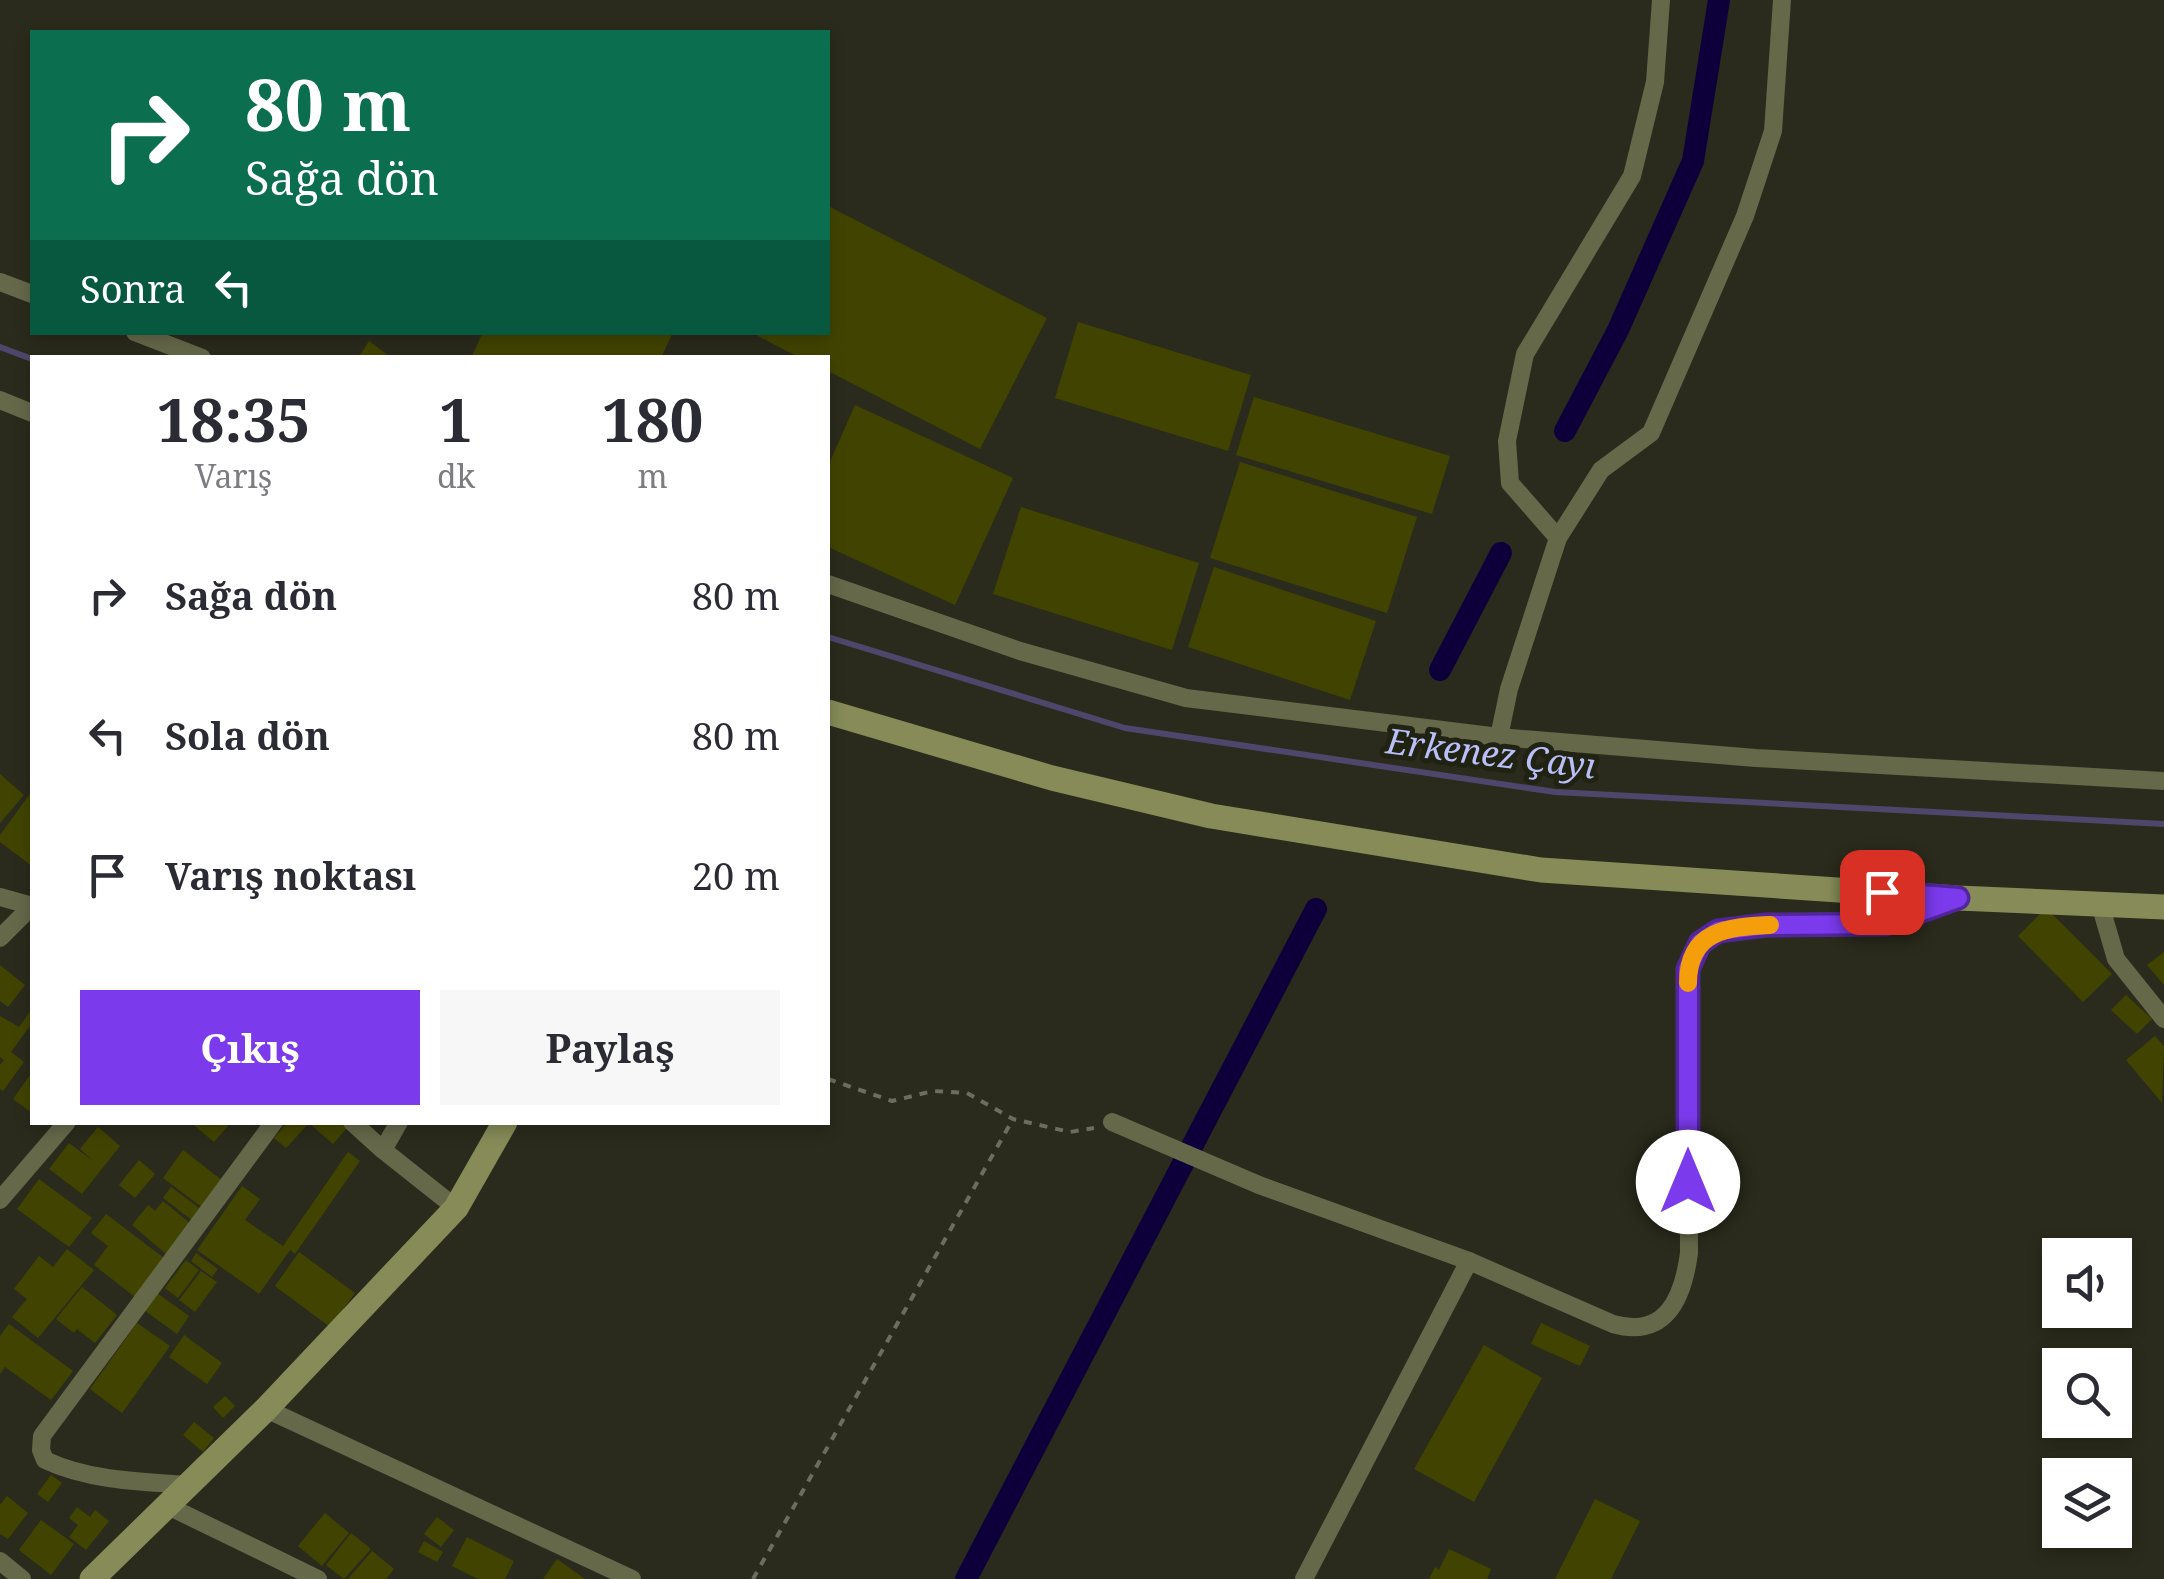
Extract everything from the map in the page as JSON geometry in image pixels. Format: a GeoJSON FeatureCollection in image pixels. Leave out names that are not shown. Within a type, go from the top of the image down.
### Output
{"type":"FeatureCollection","features":[{"type":"Feature","properties":{"kind":"street"},"geometry":{"type":"LineString","coordinates":[[1558,538],[1510,483],[1507,441],[1526,354],[1632,176],[1655,82],[1660,0]]}},
{"type":"Feature","properties":{"kind":"street"},"geometry":{"type":"LineString","coordinates":[[1498,737],[1509,689],[1558,538],[1600,470],[1651,433],[1745,216],[1773,130],[1782,0]]}},
{"type":"Feature","properties":{"kind":"street"},"geometry":{"type":"LineString","coordinates":[[0,282],[30,293]]}},
{"type":"Feature","properties":{"kind":"street"},"geometry":{"type":"LineString","coordinates":[[143,335],[194,355]]}},
{"type":"Feature","properties":{"kind":"street"},"geometry":{"type":"LineString","coordinates":[[0,400],[30,412]]}},
{"type":"Feature","properties":{"kind":"street"},"geometry":{"type":"LineString","coordinates":[[830,585],[1020,652],[1186,698],[1498,737],[1756,758],[2164,781]]}},
{"type":"Feature","properties":{"kind":"street"},"geometry":{"type":"LineString","coordinates":[[830,713],[1052,778],[1211,816],[1541,870],[1958,898],[2164,906]]}},
{"type":"Feature","properties":{"kind":"street"},"geometry":{"type":"LineString","coordinates":[[0,897],[30,905]]}},
{"type":"Feature","properties":{"kind":"street"},"geometry":{"type":"LineString","coordinates":[[1112,1122],[1214,1166],[1469,1261],[1633,1330],[1653,1324],[1668,1312],[1685,1284],[1689,1253],[1688,969],[1700,943],[1718,931],[1766,925],[1886,924],[1958,898]]}},
{"type":"Feature","properties":{"kind":"street"},"geometry":{"type":"LineString","coordinates":[[2100,904],[2116,959],[2164,1018]]}},
{"type":"Feature","properties":{"kind":"street"},"geometry":{"type":"LineString","coordinates":[[0,938],[30,908]]}},
{"type":"Feature","properties":{"kind":"street"},"geometry":{"type":"LineString","coordinates":[[0,1200],[64,1125]]}},
{"type":"Feature","properties":{"kind":"street"},"geometry":{"type":"LineString","coordinates":[[191,1485],[141,1482],[67,1470],[45,1460],[42,1436],[272,1125]]}},
{"type":"Feature","properties":{"kind":"street"},"geometry":{"type":"LineString","coordinates":[[355,1125],[456,1208]]}},
{"type":"Feature","properties":{"kind":"street"},"geometry":{"type":"LineString","coordinates":[[383,1150],[397,1125]]}},
{"type":"Feature","properties":{"kind":"street"},"geometry":{"type":"LineString","coordinates":[[92,1579],[266,1409],[456,1208],[503,1125]]}},
{"type":"Feature","properties":{"kind":"street"},"geometry":{"type":"LineString","coordinates":[[1304,1579],[1469,1261]]}},
{"type":"Feature","properties":{"kind":"street"},"geometry":{"type":"LineString","coordinates":[[266,1409],[632,1579]]}},
{"type":"Feature","properties":{"kind":"street"},"geometry":{"type":"LineString","coordinates":[[170,1506],[318,1579]]}},
{"type":"Feature","properties":{"kind":"street"},"geometry":{"type":"LineString","coordinates":[[0,1561],[22,1579]]}},
{"type":"Feature","properties":{"kind":"path"},"geometry":{"type":"LineString","coordinates":[[830,1081],[892,1101],[933,1091],[967,1093],[1012,1119],[1070,1132],[1112,1122]]}},
{"type":"Feature","properties":{"kind":"path"},"geometry":{"type":"LineString","coordinates":[[753,1579],[1012,1119]]}},
{"type":"Feature","properties":{"kind":"building"},"geometry":{"type":"Polygon","coordinates":[[[830,207],[1047,318],[980,449],[830,372],[830,355],[794,355],[758,336],[830,335],[830,207]]]}},
{"type":"Feature","properties":{"kind":"building"},"geometry":{"type":"Polygon","coordinates":[[[1078,322],[1251,375],[1228,451],[1055,398],[1078,322]]]}},
{"type":"Feature","properties":{"kind":"building"},"geometry":{"type":"Polygon","coordinates":[[[482,335],[672,335],[662,355],[472,355],[482,335]]]}},
{"type":"Feature","properties":{"kind":"building"},"geometry":{"type":"Polygon","coordinates":[[[369,341],[388,355],[360,355],[369,341]]]}},
{"type":"Feature","properties":{"kind":"building"},"geometry":{"type":"Polygon","coordinates":[[[1254,397],[1450,456],[1432,514],[1236,455],[1254,397]]]}},
{"type":"Feature","properties":{"kind":"building"},"geometry":{"type":"Polygon","coordinates":[[[855,405],[1013,478],[955,605],[830,548],[830,461],[855,405]]]}},
{"type":"Feature","properties":{"kind":"building"},"geometry":{"type":"Polygon","coordinates":[[[1240,462],[1417,517],[1387,613],[1210,558],[1240,462]]]}},
{"type":"Feature","properties":{"kind":"building"},"geometry":{"type":"Polygon","coordinates":[[[1021,507],[1199,563],[1172,650],[993,594],[1021,507]]]}},
{"type":"Feature","properties":{"kind":"building"},"geometry":{"type":"Polygon","coordinates":[[[1214,567],[1376,621],[1350,700],[1188,647],[1214,567]]]}},
{"type":"Feature","properties":{"kind":"building"},"geometry":{"type":"Polygon","coordinates":[[[0,774],[24,795],[0,823],[0,774]]]}},
{"type":"Feature","properties":{"kind":"building"},"geometry":{"type":"Polygon","coordinates":[[[30,794],[30,864],[0,842],[0,835],[30,794]]]}},
{"type":"Feature","properties":{"kind":"building"},"geometry":{"type":"Polygon","coordinates":[[[2046,908],[2112,974],[2083,1002],[2018,936],[2046,908]]]}},
{"type":"Feature","properties":{"kind":"building"},"geometry":{"type":"Polygon","coordinates":[[[2164,952],[2164,985],[2147,965],[2164,952]]]}},
{"type":"Feature","properties":{"kind":"building"},"geometry":{"type":"Polygon","coordinates":[[[0,965],[25,985],[8,1007],[0,1001],[0,965]]]}},
{"type":"Feature","properties":{"kind":"building"},"geometry":{"type":"Polygon","coordinates":[[[2126,995],[2152,1019],[2137,1034],[2111,1010],[2126,995]]]}},
{"type":"Feature","properties":{"kind":"building"},"geometry":{"type":"Polygon","coordinates":[[[30,1012],[30,1026],[11,1052],[24,1062],[3,1091],[0,1016],[19,1027],[30,1012]]]}},
{"type":"Feature","properties":{"kind":"building"},"geometry":{"type":"Polygon","coordinates":[[[2155,1036],[2164,1046],[2162,1103],[2126,1060],[2155,1036]]]}},
{"type":"Feature","properties":{"kind":"building"},"geometry":{"type":"Polygon","coordinates":[[[30,1075],[30,1112],[13,1099],[30,1075]]]}},
{"type":"Feature","properties":{"kind":"building"},"geometry":{"type":"Polygon","coordinates":[[[194,1125],[227,1125],[214,1142],[194,1125]]]}},
{"type":"Feature","properties":{"kind":"building"},"geometry":{"type":"Polygon","coordinates":[[[285,1125],[307,1125],[286,1148],[274,1138],[285,1125]]]}},
{"type":"Feature","properties":{"kind":"building"},"geometry":{"type":"Polygon","coordinates":[[[311,1125],[344,1125],[347,1128],[333,1144],[311,1125]]]}},
{"type":"Feature","properties":{"kind":"building"},"geometry":{"type":"Polygon","coordinates":[[[98,1127],[120,1146],[82,1194],[49,1169],[69,1143],[93,1161],[80,1149],[98,1127]]]}},
{"type":"Feature","properties":{"kind":"building"},"geometry":{"type":"Polygon","coordinates":[[[183,1150],[223,1181],[203,1208],[163,1178],[183,1150]]]}},
{"type":"Feature","properties":{"kind":"building"},"geometry":{"type":"Polygon","coordinates":[[[348,1152],[360,1161],[295,1254],[290,1250],[259,1294],[197,1250],[242,1186],[260,1199],[245,1220],[283,1246],[348,1152]]]}},
{"type":"Feature","properties":{"kind":"building"},"geometry":{"type":"Polygon","coordinates":[[[139,1160],[155,1174],[135,1198],[119,1185],[139,1160]]]}},
{"type":"Feature","properties":{"kind":"building"},"geometry":{"type":"Polygon","coordinates":[[[39,1179],[92,1218],[69,1247],[17,1209],[39,1179]]]}},
{"type":"Feature","properties":{"kind":"building"},"geometry":{"type":"Polygon","coordinates":[[[171,1187],[202,1210],[193,1221],[163,1198],[171,1187]]]}},
{"type":"Feature","properties":{"kind":"building"},"geometry":{"type":"Polygon","coordinates":[[[163,1201],[191,1224],[166,1254],[132,1225],[148,1205],[155,1211],[163,1201]]]}},
{"type":"Feature","properties":{"kind":"building"},"geometry":{"type":"Polygon","coordinates":[[[106,1214],[164,1258],[135,1297],[94,1265],[108,1246],[91,1233],[106,1214]]]}},
{"type":"Feature","properties":{"kind":"building"},"geometry":{"type":"Polygon","coordinates":[[[67,1249],[94,1270],[38,1338],[12,1317],[27,1299],[14,1289],[39,1256],[53,1267],[67,1249]]]}},
{"type":"Feature","properties":{"kind":"building"},"geometry":{"type":"Polygon","coordinates":[[[299,1252],[355,1293],[330,1327],[275,1286],[299,1252]]]}},
{"type":"Feature","properties":{"kind":"building"},"geometry":{"type":"Polygon","coordinates":[[[196,1253],[218,1269],[212,1277],[191,1261],[196,1253]]]}},
{"type":"Feature","properties":{"kind":"building"},"geometry":{"type":"Polygon","coordinates":[[[186,1260],[199,1270],[178,1298],[165,1288],[186,1260]]]}},
{"type":"Feature","properties":{"kind":"building"},"geometry":{"type":"Polygon","coordinates":[[[201,1271],[217,1282],[195,1312],[179,1300],[201,1271]]]}},
{"type":"Feature","properties":{"kind":"building"},"geometry":{"type":"Polygon","coordinates":[[[82,1287],[117,1315],[95,1343],[56,1319],[82,1287]]]}},
{"type":"Feature","properties":{"kind":"building"},"geometry":{"type":"Polygon","coordinates":[[[157,1293],[189,1316],[177,1334],[144,1310],[157,1293]]]}},
{"type":"Feature","properties":{"kind":"building"},"geometry":{"type":"Polygon","coordinates":[[[137,1323],[170,1346],[122,1413],[90,1389],[137,1323]]]}},
{"type":"Feature","properties":{"kind":"building"},"geometry":{"type":"Polygon","coordinates":[[[1541,1323],[1590,1346],[1580,1366],[1531,1344],[1541,1323]]]}},
{"type":"Feature","properties":{"kind":"building"},"geometry":{"type":"Polygon","coordinates":[[[9,1324],[73,1371],[51,1400],[5,1367],[0,1374],[0,1336],[9,1324]]]}},
{"type":"Feature","properties":{"kind":"building"},"geometry":{"type":"Polygon","coordinates":[[[184,1335],[222,1363],[207,1384],[169,1357],[184,1335]]]}},
{"type":"Feature","properties":{"kind":"building"},"geometry":{"type":"Polygon","coordinates":[[[1484,1345],[1542,1378],[1474,1502],[1414,1469],[1484,1345]]]}},
{"type":"Feature","properties":{"kind":"building"},"geometry":{"type":"Polygon","coordinates":[[[225,1396],[235,1406],[223,1418],[213,1407],[225,1396]]]}},
{"type":"Feature","properties":{"kind":"building"},"geometry":{"type":"Polygon","coordinates":[[[194,1422],[214,1438],[203,1452],[183,1435],[194,1422]]]}},
{"type":"Feature","properties":{"kind":"building"},"geometry":{"type":"Polygon","coordinates":[[[51,1475],[62,1483],[48,1502],[37,1494],[51,1475]]]}},
{"type":"Feature","properties":{"kind":"building"},"geometry":{"type":"Polygon","coordinates":[[[7,1496],[28,1513],[8,1539],[0,1534],[0,1505],[7,1496]]]}},
{"type":"Feature","properties":{"kind":"building"},"geometry":{"type":"Polygon","coordinates":[[[1595,1499],[1640,1521],[1611,1579],[1555,1579],[1595,1499]]]}},
{"type":"Feature","properties":{"kind":"building"},"geometry":{"type":"Polygon","coordinates":[[[77,1507],[90,1517],[95,1510],[109,1521],[86,1550],[69,1537],[78,1525],[69,1518],[77,1507]]]}},
{"type":"Feature","properties":{"kind":"building"},"geometry":{"type":"Polygon","coordinates":[[[325,1513],[349,1533],[322,1566],[298,1546],[325,1513]]]}},
{"type":"Feature","properties":{"kind":"building"},"geometry":{"type":"Polygon","coordinates":[[[437,1517],[454,1530],[441,1547],[424,1534],[437,1517]]]}},
{"type":"Feature","properties":{"kind":"building"},"geometry":{"type":"Polygon","coordinates":[[[41,1520],[74,1544],[51,1575],[19,1550],[41,1520]]]}},
{"type":"Feature","properties":{"kind":"building"},"geometry":{"type":"Polygon","coordinates":[[[351,1533],[371,1549],[344,1579],[326,1565],[351,1533]]]}},
{"type":"Feature","properties":{"kind":"building"},"geometry":{"type":"Polygon","coordinates":[[[467,1537],[514,1561],[505,1579],[478,1579],[452,1566],[467,1537]]]}},
{"type":"Feature","properties":{"kind":"building"},"geometry":{"type":"Polygon","coordinates":[[[424,1541],[443,1552],[437,1562],[418,1552],[424,1541]]]}},
{"type":"Feature","properties":{"kind":"building"},"geometry":{"type":"Polygon","coordinates":[[[1449,1549],[1491,1569],[1487,1579],[1429,1579],[1435,1567],[1439,1570],[1449,1549]]]}},
{"type":"Feature","properties":{"kind":"building"},"geometry":{"type":"Polygon","coordinates":[[[372,1551],[394,1569],[386,1579],[348,1579],[372,1551]]]}},
{"type":"Feature","properties":{"kind":"building"},"geometry":{"type":"Polygon","coordinates":[[[557,1559],[585,1579],[543,1579],[557,1559]]]}},
{"type":"Feature","properties":{"kind":"waterway"},"geometry":{"type":"LineString","coordinates":[[1565,431],[1618,330],[1693,161],[1719,0]]}},
{"type":"Feature","properties":{"kind":"waterway","name":"Erkenez Çayı"},"geometry":{"type":"LineString","coordinates":[[0,347],[30,358]]}},
{"type":"Feature","properties":{"kind":"waterway"},"geometry":{"type":"LineString","coordinates":[[1440,670],[1501,553]]}},
{"type":"Feature","properties":{"kind":"waterway","name":"Erkenez Çayı"},"geometry":{"type":"LineString","coordinates":[[830,638],[1125,728],[1555,792],[2164,824]]}},
{"type":"Feature","properties":{"kind":"waterway"},"geometry":{"type":"LineString","coordinates":[[966,1579],[1316,909]]}},
{"type":"Feature","properties":{"kind":"slow traffic"},"geometry":{"type":"LineString","coordinates":[[1688,983],[1688,969],[1700,943],[1718,931],[1770,925]]}},
{"type":"Feature","properties":{"kind":"route"},"geometry":{"type":"LineString","coordinates":[[1688,1182],[1688,969],[1700,943],[1718,931],[1766,925],[1886,924],[1958,898],[1882,892]]}}]}
